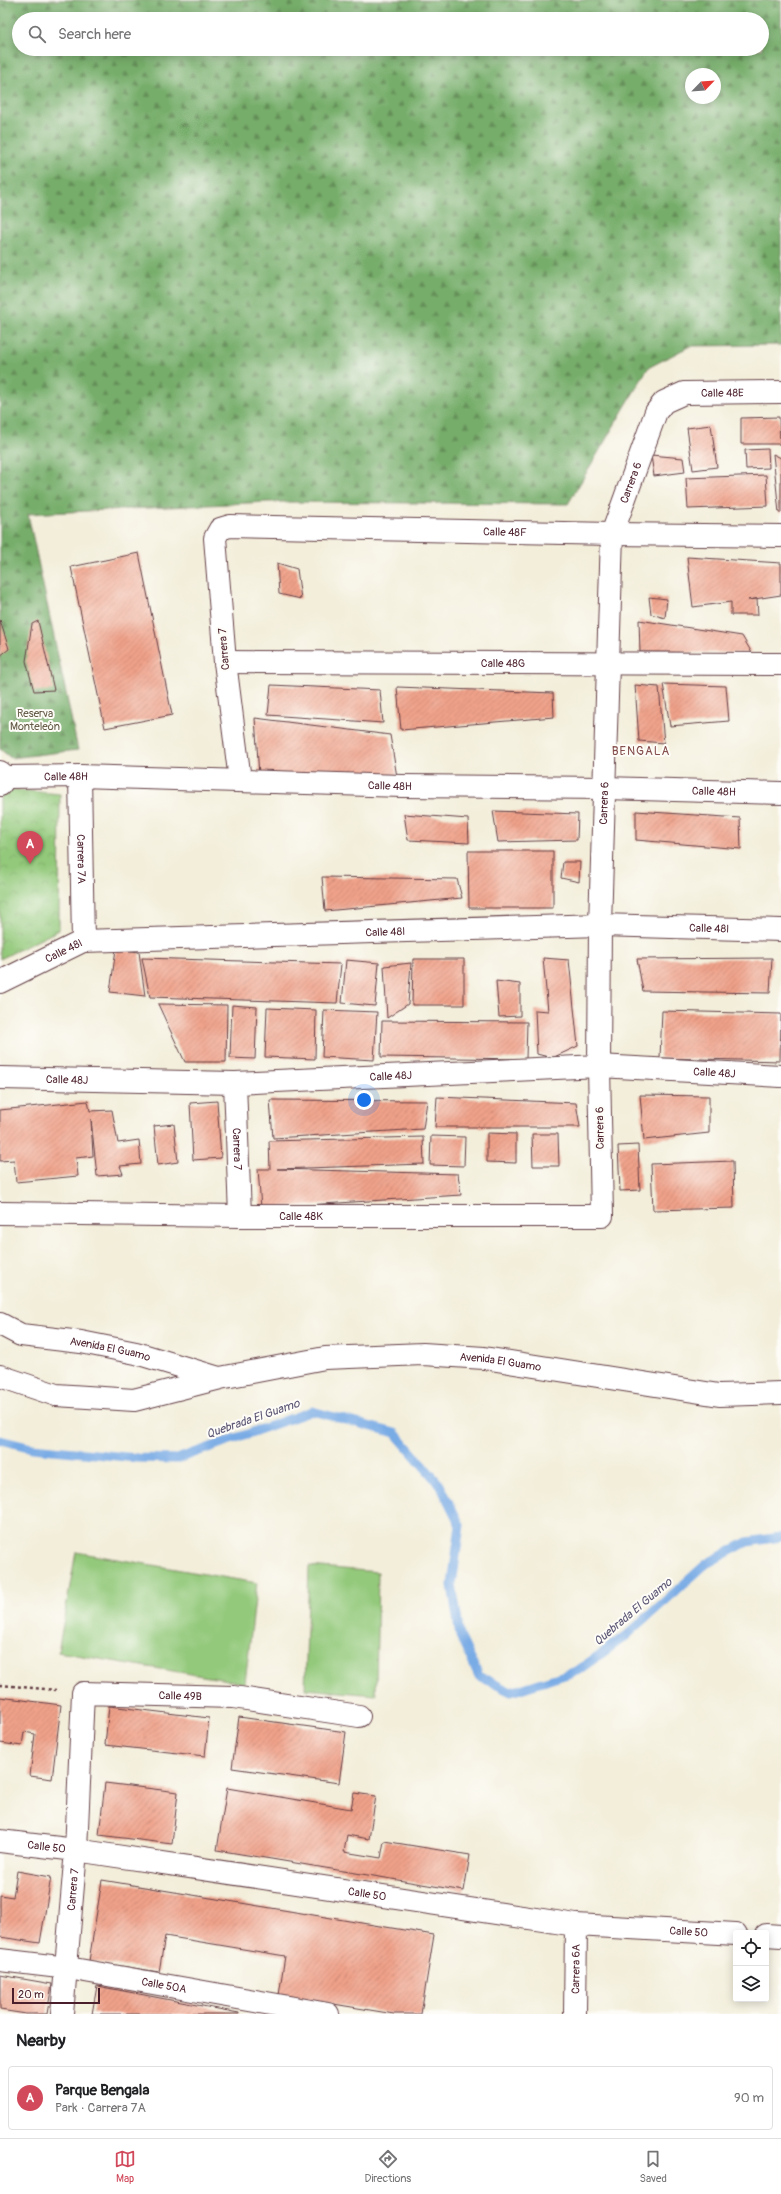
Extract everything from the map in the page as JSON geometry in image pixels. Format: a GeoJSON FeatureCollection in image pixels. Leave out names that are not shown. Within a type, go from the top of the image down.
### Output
{"type":"FeatureCollection","features":[{"type":"Feature","properties":{"kind":"street","name":"Calle 48E"},"geometry":{"type":"LineString","coordinates":[[664,402],[684,393],[781,392]]}},
{"type":"Feature","properties":{"kind":"street","name":"Carrera 6"},"geometry":{"type":"LineString","coordinates":[[602,1216],[599,1066],[600,925],[612,534],[656,412],[664,402]]}},
{"type":"Feature","properties":{"kind":"street","name":"Calle 48F"},"geometry":{"type":"LineString","coordinates":[[230,526],[781,536]]}},
{"type":"Feature","properties":{"kind":"street","name":"Carrera 7"},"geometry":{"type":"LineString","coordinates":[[230,526],[220,529],[215,538],[225,662],[240,780]]}},
{"type":"Feature","properties":{"kind":"street","name":"Calle 48G"},"geometry":{"type":"LineString","coordinates":[[225,662],[781,664]]}},
{"type":"Feature","properties":{"kind":"street","name":"Calle 48H"},"geometry":{"type":"LineString","coordinates":[[2,778],[80,776],[402,786],[781,792]]}},
{"type":"Feature","properties":{"kind":"street","name":"Carrera 7A"},"geometry":{"type":"LineString","coordinates":[[80,776],[83,941]]}},
{"type":"Feature","properties":{"kind":"street","name":"Calle 48I"},"geometry":{"type":"LineString","coordinates":[[0,982],[83,941],[600,925],[781,930]]}},
{"type":"Feature","properties":{"kind":"street","name":"Calle 48J"},"geometry":{"type":"LineString","coordinates":[[0,1078],[235,1083],[599,1066],[781,1076]]}},
{"type":"Feature","properties":{"kind":"street","name":"Carrera 7"},"geometry":{"type":"LineString","coordinates":[[235,1083],[240,1216]]}},
{"type":"Feature","properties":{"kind":"street","name":"Calle 48K"},"geometry":{"type":"LineString","coordinates":[[0,1212],[240,1216],[602,1216]]}},
{"type":"Feature","properties":{"kind":"street","name":"Avenida El Guamo"},"geometry":{"type":"LineString","coordinates":[[0,1324],[21,1335],[81,1342],[136,1353],[220,1378]]}},
{"type":"Feature","properties":{"kind":"street","name":"Avenida El Guamo"},"geometry":{"type":"LineString","coordinates":[[0,1376],[56,1395],[134,1400],[220,1378],[325,1358],[422,1354],[484,1358],[719,1395],[781,1393]]}},
{"type":"Feature","properties":{"kind":"street","name":"Carrera 7"},"geometry":{"type":"LineString","coordinates":[[62,2014],[68,1968],[76,1850],[83,1693]]}},
{"type":"Feature","properties":{"kind":"street","name":"Calle 49B"},"geometry":{"type":"LineString","coordinates":[[83,1693],[233,1697],[359,1716]]}},
{"type":"Feature","properties":{"kind":"street","name":"Calle 50"},"geometry":{"type":"LineString","coordinates":[[0,1841],[76,1850],[576,1925],[733,1934]]}},
{"type":"Feature","properties":{"kind":"street","name":"Carrera 6A"},"geometry":{"type":"LineString","coordinates":[[575,2014],[576,1925]]}},
{"type":"Feature","properties":{"kind":"street"},"geometry":{"type":"LineString","coordinates":[[769,1935],[781,1936]]}},
{"type":"Feature","properties":{"kind":"street","name":"Calle 50A"},"geometry":{"type":"LineString","coordinates":[[0,1960],[68,1968],[328,2014]]}},
{"type":"Feature","properties":{"kind":"path"},"geometry":{"type":"LineString","coordinates":[[0,1685],[83,1693]]}},
{"type":"Feature","properties":{"kind":"green space","name":"Reserva Monteleón"},"geometry":{"type":"Polygon","coordinates":[[[0,0],[781,0],[781,345],[690,346],[648,368],[568,504],[268,502],[28,514],[78,750],[11,758],[0,749],[0,0]]]}},
{"type":"Feature","properties":{"kind":"green space"},"geometry":{"type":"Polygon","coordinates":[[[7,789],[60,794],[59,930],[0,959],[0,797],[7,789]]]}},
{"type":"Feature","properties":{"kind":"green space"},"geometry":{"type":"Polygon","coordinates":[[[76,1552],[257,1583],[245,1683],[58,1652],[76,1552]]]}},
{"type":"Feature","properties":{"kind":"green space"},"geometry":{"type":"Polygon","coordinates":[[[309,1566],[378,1572],[376,1695],[305,1689],[309,1566]]]}},
{"type":"Feature","properties":{"kind":"building"},"geometry":{"type":"Polygon","coordinates":[[[779,417],[780,444],[741,444],[741,418],[779,417]]]}},
{"type":"Feature","properties":{"kind":"building"},"geometry":{"type":"Polygon","coordinates":[[[711,425],[717,467],[693,470],[687,428],[711,425]]]}},
{"type":"Feature","properties":{"kind":"building"},"geometry":{"type":"Polygon","coordinates":[[[768,449],[769,468],[746,469],[745,450],[768,449]]]}},
{"type":"Feature","properties":{"kind":"building"},"geometry":{"type":"Polygon","coordinates":[[[773,454],[781,458],[781,513],[779,513],[773,454]]]}},
{"type":"Feature","properties":{"kind":"building"},"geometry":{"type":"Polygon","coordinates":[[[651,455],[683,458],[685,472],[654,476],[651,455]]]}},
{"type":"Feature","properties":{"kind":"building"},"geometry":{"type":"Polygon","coordinates":[[[766,475],[768,506],[688,509],[686,478],[766,475]]]}},
{"type":"Feature","properties":{"kind":"building"},"geometry":{"type":"Polygon","coordinates":[[[139,553],[172,715],[105,728],[71,567],[139,553]]]}},
{"type":"Feature","properties":{"kind":"building"},"geometry":{"type":"Polygon","coordinates":[[[687,557],[781,563],[781,595],[748,600],[757,599],[758,615],[731,615],[731,602],[693,607],[687,557]]]}},
{"type":"Feature","properties":{"kind":"building"},"geometry":{"type":"Polygon","coordinates":[[[277,563],[297,569],[301,599],[279,594],[277,563]]]}},
{"type":"Feature","properties":{"kind":"building"},"geometry":{"type":"Polygon","coordinates":[[[649,597],[667,599],[665,618],[651,614],[649,597]]]}},
{"type":"Feature","properties":{"kind":"building"},"geometry":{"type":"Polygon","coordinates":[[[0,620],[9,649],[0,656],[0,620]]]}},
{"type":"Feature","properties":{"kind":"building"},"geometry":{"type":"Polygon","coordinates":[[[639,620],[742,636],[752,653],[640,652],[639,620]]]}},
{"type":"Feature","properties":{"kind":"building"},"geometry":{"type":"Polygon","coordinates":[[[38,621],[54,690],[34,691],[26,661],[32,624],[38,621]]]}},
{"type":"Feature","properties":{"kind":"building"},"geometry":{"type":"Polygon","coordinates":[[[663,684],[726,686],[729,721],[670,726],[663,684]]]}},
{"type":"Feature","properties":{"kind":"building"},"geometry":{"type":"Polygon","coordinates":[[[271,685],[380,690],[383,723],[268,715],[271,685]]]}},
{"type":"Feature","properties":{"kind":"building"},"geometry":{"type":"Polygon","coordinates":[[[635,685],[659,687],[664,743],[639,741],[635,685]]]}},
{"type":"Feature","properties":{"kind":"building"},"geometry":{"type":"Polygon","coordinates":[[[397,687],[553,693],[554,717],[401,730],[397,687]]]}},
{"type":"Feature","properties":{"kind":"building"},"geometry":{"type":"Polygon","coordinates":[[[255,718],[390,735],[398,783],[259,775],[255,718]]]}},
{"type":"Feature","properties":{"kind":"building"},"geometry":{"type":"Polygon","coordinates":[[[493,811],[578,814],[577,840],[498,842],[493,811]]]}},
{"type":"Feature","properties":{"kind":"building"},"geometry":{"type":"Polygon","coordinates":[[[636,811],[740,818],[741,849],[636,840],[636,811]]]}},
{"type":"Feature","properties":{"kind":"building"},"geometry":{"type":"Polygon","coordinates":[[[404,814],[468,819],[469,843],[408,840],[404,814]]]}},
{"type":"Feature","properties":{"kind":"building"},"geometry":{"type":"Polygon","coordinates":[[[468,851],[553,851],[553,908],[469,908],[468,851]]]}},
{"type":"Feature","properties":{"kind":"building"},"geometry":{"type":"Polygon","coordinates":[[[563,862],[580,862],[579,882],[561,878],[563,862]]]}},
{"type":"Feature","properties":{"kind":"building"},"geometry":{"type":"Polygon","coordinates":[[[322,877],[457,879],[462,898],[325,911],[322,877]]]}},
{"type":"Feature","properties":{"kind":"building"},"geometry":{"type":"Polygon","coordinates":[[[116,949],[139,952],[145,996],[110,992],[116,949]]]}},
{"type":"Feature","properties":{"kind":"building"},"geometry":{"type":"Polygon","coordinates":[[[142,958],[341,964],[337,1003],[150,997],[142,958]]]}},
{"type":"Feature","properties":{"kind":"building"},"geometry":{"type":"Polygon","coordinates":[[[543,958],[569,960],[578,1046],[552,1058],[537,1054],[535,1010],[548,1011],[543,958]]]}},
{"type":"Feature","properties":{"kind":"building"},"geometry":{"type":"Polygon","coordinates":[[[772,958],[770,993],[643,991],[637,959],[772,958]]]}},
{"type":"Feature","properties":{"kind":"building"},"geometry":{"type":"Polygon","coordinates":[[[413,959],[464,959],[464,1005],[412,1005],[413,959]]]}},
{"type":"Feature","properties":{"kind":"building"},"geometry":{"type":"Polygon","coordinates":[[[346,960],[379,963],[375,1006],[342,1003],[346,960]]]}},
{"type":"Feature","properties":{"kind":"building"},"geometry":{"type":"Polygon","coordinates":[[[411,963],[408,1004],[387,1018],[384,966],[411,963]]]}},
{"type":"Feature","properties":{"kind":"building"},"geometry":{"type":"Polygon","coordinates":[[[496,981],[520,984],[520,1016],[499,1017],[496,981]]]}},
{"type":"Feature","properties":{"kind":"building"},"geometry":{"type":"Polygon","coordinates":[[[158,1004],[227,1005],[226,1062],[185,1062],[158,1004]]]}},
{"type":"Feature","properties":{"kind":"building"},"geometry":{"type":"Polygon","coordinates":[[[232,1005],[257,1007],[255,1059],[230,1058],[232,1005]]]}},
{"type":"Feature","properties":{"kind":"building"},"geometry":{"type":"Polygon","coordinates":[[[267,1008],[316,1010],[315,1059],[265,1057],[267,1008]]]}},
{"type":"Feature","properties":{"kind":"building"},"geometry":{"type":"Polygon","coordinates":[[[324,1010],[377,1012],[374,1060],[322,1057],[324,1010]]]}},
{"type":"Feature","properties":{"kind":"building"},"geometry":{"type":"Polygon","coordinates":[[[662,1011],[781,1014],[780,1061],[660,1058],[662,1011]]]}},
{"type":"Feature","properties":{"kind":"building"},"geometry":{"type":"Polygon","coordinates":[[[382,1021],[527,1022],[526,1059],[381,1057],[382,1021]]]}},
{"type":"Feature","properties":{"kind":"building"},"geometry":{"type":"Polygon","coordinates":[[[640,1095],[709,1096],[709,1133],[644,1140],[640,1095]]]}},
{"type":"Feature","properties":{"kind":"building"},"geometry":{"type":"Polygon","coordinates":[[[437,1097],[576,1103],[580,1127],[435,1127],[437,1097]]]}},
{"type":"Feature","properties":{"kind":"building"},"geometry":{"type":"Polygon","coordinates":[[[270,1100],[427,1101],[423,1129],[273,1138],[270,1100]]]}},
{"type":"Feature","properties":{"kind":"building"},"geometry":{"type":"Polygon","coordinates":[[[88,1101],[90,1111],[112,1110],[118,1143],[139,1140],[141,1164],[120,1166],[123,1174],[97,1176],[91,1119],[93,1156],[76,1158],[78,1176],[16,1182],[14,1160],[0,1161],[0,1110],[88,1101]]]}},
{"type":"Feature","properties":{"kind":"building"},"geometry":{"type":"Polygon","coordinates":[[[217,1101],[221,1158],[193,1160],[190,1103],[217,1101]]]}},
{"type":"Feature","properties":{"kind":"building"},"geometry":{"type":"Polygon","coordinates":[[[174,1124],[178,1162],[158,1165],[154,1126],[174,1124]]]}},
{"type":"Feature","properties":{"kind":"building"},"geometry":{"type":"Polygon","coordinates":[[[487,1133],[516,1134],[516,1163],[487,1162],[487,1133]]]}},
{"type":"Feature","properties":{"kind":"building"},"geometry":{"type":"Polygon","coordinates":[[[532,1134],[558,1134],[559,1166],[533,1166],[532,1134]]]}},
{"type":"Feature","properties":{"kind":"building"},"geometry":{"type":"Polygon","coordinates":[[[431,1136],[465,1137],[464,1166],[430,1165],[431,1136]]]}},
{"type":"Feature","properties":{"kind":"building"},"geometry":{"type":"Polygon","coordinates":[[[423,1137],[424,1164],[277,1169],[458,1174],[461,1195],[261,1208],[258,1169],[270,1169],[269,1141],[423,1137]]]}},
{"type":"Feature","properties":{"kind":"building"},"geometry":{"type":"Polygon","coordinates":[[[638,1145],[640,1190],[620,1191],[618,1146],[638,1145]]]}},
{"type":"Feature","properties":{"kind":"building"},"geometry":{"type":"Polygon","coordinates":[[[733,1161],[734,1208],[653,1210],[651,1164],[733,1161]]]}},
{"type":"Feature","properties":{"kind":"building"},"geometry":{"type":"Polygon","coordinates":[[[0,1697],[61,1705],[52,1779],[30,1776],[35,1734],[24,1732],[22,1746],[0,1743],[0,1697]]]}},
{"type":"Feature","properties":{"kind":"building"},"geometry":{"type":"Polygon","coordinates":[[[109,1706],[209,1718],[205,1756],[105,1745],[109,1706]]]}},
{"type":"Feature","properties":{"kind":"building"},"geometry":{"type":"Polygon","coordinates":[[[239,1717],[346,1732],[339,1783],[232,1768],[239,1717]]]}},
{"type":"Feature","properties":{"kind":"building"},"geometry":{"type":"Polygon","coordinates":[[[105,1783],[178,1792],[172,1844],[99,1835],[105,1783]]]}},
{"type":"Feature","properties":{"kind":"building"},"geometry":{"type":"Polygon","coordinates":[[[227,1788],[351,1809],[354,1793],[376,1796],[369,1839],[347,1835],[344,1852],[381,1858],[384,1841],[470,1855],[464,1891],[217,1850],[227,1788]]]}},
{"type":"Feature","properties":{"kind":"building"},"geometry":{"type":"Polygon","coordinates":[[[17,1871],[51,1877],[40,1943],[0,1937],[0,1895],[13,1897],[17,1871]]]}},
{"type":"Feature","properties":{"kind":"building"},"geometry":{"type":"Polygon","coordinates":[[[102,1880],[434,1935],[421,2014],[394,2014],[279,1995],[285,1956],[165,1936],[159,1972],[89,1961],[102,1880]]]}},
{"type":"Feature","properties":{"kind":"building"},"geometry":{"type":"Polygon","coordinates":[[[0,1975],[52,1984],[47,2014],[26,2014],[0,2010],[0,1975]]]}},
{"type":"Feature","properties":{"kind":"building"},"geometry":{"type":"Polygon","coordinates":[[[97,1986],[239,2013],[239,2014],[92,2014],[97,1986]]]}},
{"type":"Feature","properties":{"kind":"waterway","name":"Quebrada El Guamo"},"geometry":{"type":"LineString","coordinates":[[0,1440],[32,1448],[137,1458],[177,1459],[312,1411],[395,1433],[440,1485],[460,1525],[452,1585],[460,1636],[479,1676],[511,1692],[577,1671],[626,1636],[706,1564],[747,1542],[781,1537]]}},
{"type":"Feature","properties":{"kind":"place","name":"Parque Bengala"},"geometry":{"type":"Point","coordinates":[30,864]}},
{"type":"Feature","properties":{"kind":"district","name":"BENGALA"},"geometry":{"type":"Point","coordinates":[641,751]}}]}
